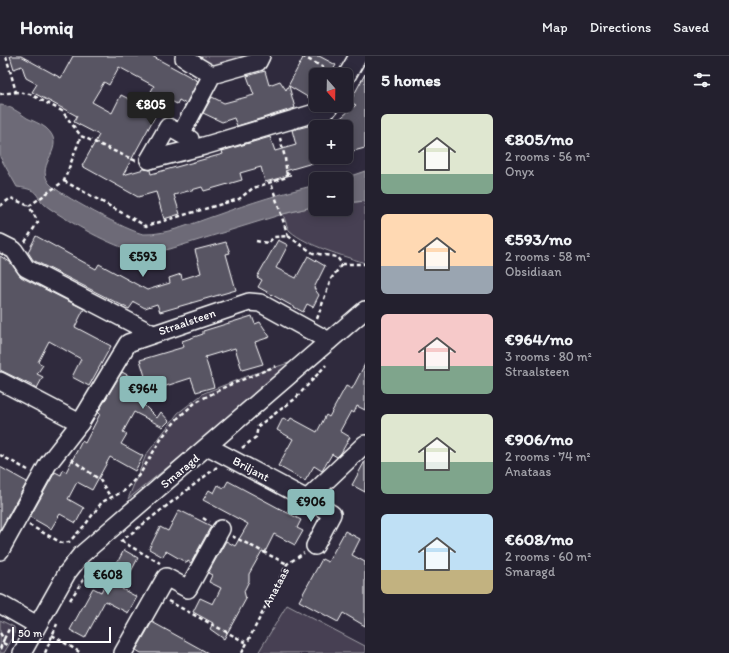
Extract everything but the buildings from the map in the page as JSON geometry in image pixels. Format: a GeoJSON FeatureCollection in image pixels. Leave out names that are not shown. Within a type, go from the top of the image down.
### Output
{"type":"FeatureCollection","features":[{"type":"Feature","properties":{"kind":"street"},"geometry":{"type":"LineString","coordinates":[[181,134],[212,75],[258,62],[261,56]]}},
{"type":"Feature","properties":{"kind":"street"},"geometry":{"type":"LineString","coordinates":[[348,68],[358,56]]}},
{"type":"Feature","properties":{"kind":"street"},"geometry":{"type":"LineString","coordinates":[[184,57],[212,75]]}},
{"type":"Feature","properties":{"kind":"street"},"geometry":{"type":"LineString","coordinates":[[149,160],[204,146],[318,112]]}},
{"type":"Feature","properties":{"kind":"street"},"geometry":{"type":"LineString","coordinates":[[149,160],[168,127],[204,146]]}},
{"type":"Feature","properties":{"kind":"street"},"geometry":{"type":"LineString","coordinates":[[7,246],[26,268],[153,334]]}},
{"type":"Feature","properties":{"kind":"street","name":"Straalsteen"},"geometry":{"type":"LineString","coordinates":[[0,551],[40,477],[80,423],[128,343],[249,302],[260,303],[322,337]]}},
{"type":"Feature","properties":{"kind":"street","name":"Smaragd"},"geometry":{"type":"LineString","coordinates":[[22,653],[67,573],[81,555],[112,538],[322,337],[365,310]]}},
{"type":"Feature","properties":{"kind":"street"},"geometry":{"type":"LineString","coordinates":[[0,381],[80,423]]}},
{"type":"Feature","properties":{"kind":"street"},"geometry":{"type":"LineString","coordinates":[[315,546],[332,514],[307,500],[365,444]]}},
{"type":"Feature","properties":{"kind":"street","name":"Briljant"},"geometry":{"type":"LineString","coordinates":[[209,446],[307,500]]}},
{"type":"Feature","properties":{"kind":"street"},"geometry":{"type":"LineString","coordinates":[[123,653],[166,578],[188,589],[221,529]]}},
{"type":"Feature","properties":{"kind":"street"},"geometry":{"type":"LineString","coordinates":[[0,604],[37,625]]}},
{"type":"Feature","properties":{"kind":"path"},"geometry":{"type":"LineString","coordinates":[[6,56],[16,92]]}},
{"type":"Feature","properties":{"kind":"path"},"geometry":{"type":"LineString","coordinates":[[302,56],[325,68]]}},
{"type":"Feature","properties":{"kind":"path"},"geometry":{"type":"LineString","coordinates":[[0,94],[16,92],[30,94],[62,111],[81,136],[138,163],[149,160]]}},
{"type":"Feature","properties":{"kind":"path"},"geometry":{"type":"LineString","coordinates":[[63,182],[146,226],[239,199],[253,188],[287,177],[285,158],[277,124]]}},
{"type":"Feature","properties":{"kind":"path"},"geometry":{"type":"LineString","coordinates":[[30,205],[63,182],[81,136]]}},
{"type":"Feature","properties":{"kind":"path"},"geometry":{"type":"LineString","coordinates":[[271,183],[275,191],[288,236],[313,253],[337,257],[342,264]]}},
{"type":"Feature","properties":{"kind":"path"},"geometry":{"type":"LineString","coordinates":[[0,206],[11,198],[30,205],[38,222],[22,246],[7,246]]}},
{"type":"Feature","properties":{"kind":"path"},"geometry":{"type":"LineString","coordinates":[[256,241],[268,243],[274,237],[288,236]]}},
{"type":"Feature","properties":{"kind":"path"},"geometry":{"type":"LineString","coordinates":[[342,264],[365,264]]}},
{"type":"Feature","properties":{"kind":"path"},"geometry":{"type":"LineString","coordinates":[[322,337],[320,308],[330,279],[342,264]]}},
{"type":"Feature","properties":{"kind":"path"},"geometry":{"type":"LineString","coordinates":[[122,541],[256,437],[258,426],[295,398],[310,384],[329,361]]}},
{"type":"Feature","properties":{"kind":"path"},"geometry":{"type":"LineString","coordinates":[[18,519],[62,543],[69,542],[85,525],[102,502],[124,491],[136,479],[163,436],[179,417],[196,402],[227,386],[280,364]]}},
{"type":"Feature","properties":{"kind":"path"},"geometry":{"type":"LineString","coordinates":[[59,450],[100,480],[111,498]]}},
{"type":"Feature","properties":{"kind":"path"},"geometry":{"type":"LineString","coordinates":[[0,455],[40,477]]}},
{"type":"Feature","properties":{"kind":"path"},"geometry":{"type":"LineString","coordinates":[[203,518],[287,564]]}},
{"type":"Feature","properties":{"kind":"path"},"geometry":{"type":"LineString","coordinates":[[112,538],[122,541]]}},
{"type":"Feature","properties":{"kind":"path"},"geometry":{"type":"LineString","coordinates":[[112,538],[122,541],[164,566],[166,578]]}},
{"type":"Feature","properties":{"kind":"path","name":"Anataas"},"geometry":{"type":"LineString","coordinates":[[242,653],[287,564],[315,546]]}},
{"type":"Feature","properties":{"kind":"path"},"geometry":{"type":"LineString","coordinates":[[68,604],[92,566]]}},
{"type":"Feature","properties":{"kind":"path"},"geometry":{"type":"LineString","coordinates":[[155,595],[247,643]]}},
{"type":"Feature","properties":{"kind":"path"},"geometry":{"type":"LineString","coordinates":[[0,649],[16,613]]}},
{"type":"Feature","properties":{"kind":"path"},"geometry":{"type":"LineString","coordinates":[[45,653],[58,621]]}},
{"type":"Feature","properties":{"kind":"path"},"geometry":{"type":"LineString","coordinates":[[37,625],[81,653]]}},
{"type":"Feature","properties":{"kind":"path"},"geometry":{"type":"LineString","coordinates":[[0,633],[4,639]]}},
{"type":"Feature","properties":{"kind":"shaded area"},"geometry":{"type":"Polygon","coordinates":[[[190,56],[259,56],[215,68],[190,56]]]}},
{"type":"Feature","properties":{"kind":"shaded area"},"geometry":{"type":"Polygon","coordinates":[[[0,105],[3,105],[42,125],[52,135],[54,142],[53,149],[45,169],[49,183],[65,195],[110,220],[144,234],[153,234],[172,230],[254,202],[309,187],[309,208],[283,214],[170,249],[145,253],[137,252],[115,245],[68,220],[44,204],[31,190],[17,187],[0,157],[0,105]]]}},
{"type":"Feature","properties":{"kind":"shaded area"},"geometry":{"type":"Polygon","coordinates":[[[365,171],[365,201],[353,202],[353,175],[365,171]]]}},
{"type":"Feature","properties":{"kind":"shaded area"},"geometry":{"type":"Polygon","coordinates":[[[365,201],[365,263],[326,250],[297,236],[289,230],[283,214],[309,208],[309,216],[353,216],[353,202],[365,201]]]}},
{"type":"Feature","properties":{"kind":"shaded area"},"geometry":{"type":"Polygon","coordinates":[[[292,362],[240,409],[128,499],[146,455],[178,413],[204,393],[250,375],[292,362]]]}},
{"type":"Feature","properties":{"kind":"shaded area"},"geometry":{"type":"Polygon","coordinates":[[[287,605],[365,646],[365,653],[258,653],[287,605]]]}},
{"type":"Feature","properties":{"kind":"shaded area"},"geometry":{"type":"Polygon","coordinates":[[[0,620],[14,627],[14,636],[4,653],[0,653],[0,620]]]}}]}
